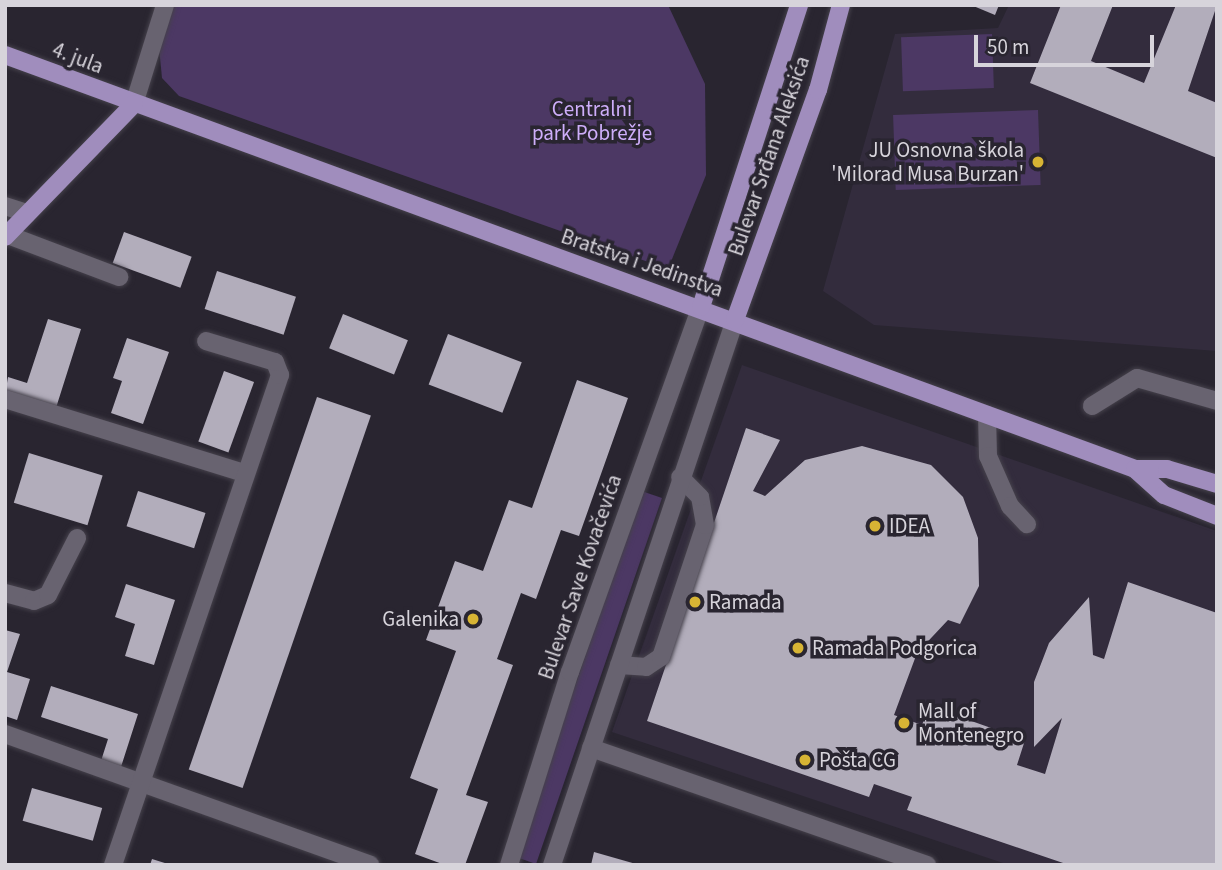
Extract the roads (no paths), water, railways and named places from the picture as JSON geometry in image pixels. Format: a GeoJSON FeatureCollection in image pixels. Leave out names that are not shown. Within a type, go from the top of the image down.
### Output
{"type":"FeatureCollection","features":[{"type":"Feature","properties":{"kind":"main road","name":"Bulevar Srđana Aleksića"},"geometry":{"type":"LineString","coordinates":[[701,307],[799,5]]}},
{"type":"Feature","properties":{"kind":"main road","name":"Bulevar Srđana Aleksića"},"geometry":{"type":"LineString","coordinates":[[735,320],[818,90],[841,5]]}},
{"type":"Feature","properties":{"kind":"main road","name":"4. jula"},"geometry":{"type":"LineString","coordinates":[[5,55],[134,104]]}},
{"type":"Feature","properties":{"kind":"main road"},"geometry":{"type":"LineString","coordinates":[[6,236],[134,104]]}},
{"type":"Feature","properties":{"kind":"main road","name":"Bratstva i Jedinstva"},"geometry":{"type":"LineString","coordinates":[[134,104],[701,307],[1127,466],[1167,469],[1217,484]]}},
{"type":"Feature","properties":{"kind":"main road","name":"Bratstva i Jedinstva"},"geometry":{"type":"LineString","coordinates":[[1127,466],[1164,495],[1217,516]]}},
{"type":"Feature","properties":{"kind":"street"},"geometry":{"type":"LineString","coordinates":[[134,104],[165,5]]}},
{"type":"Feature","properties":{"kind":"street"},"geometry":{"type":"LineString","coordinates":[[5,206],[27,213]]}},
{"type":"Feature","properties":{"kind":"street"},"geometry":{"type":"LineString","coordinates":[[6,236],[119,277]]}},
{"type":"Feature","properties":{"kind":"street","name":"Bulevar Save Kovačevića"},"geometry":{"type":"LineString","coordinates":[[509,865],[570,672],[701,307]]}},
{"type":"Feature","properties":{"kind":"street"},"geometry":{"type":"LineString","coordinates":[[552,865],[680,477],[735,320]]}},
{"type":"Feature","properties":{"kind":"street"},"geometry":{"type":"LineString","coordinates":[[113,865],[144,782],[279,368],[206,341]]}},
{"type":"Feature","properties":{"kind":"street"},"geometry":{"type":"LineString","coordinates":[[1092,406],[1137,378],[1217,401]]}},
{"type":"Feature","properties":{"kind":"street"},"geometry":{"type":"LineString","coordinates":[[5,399],[244,473]]}},
{"type":"Feature","properties":{"kind":"street"},"geometry":{"type":"LineString","coordinates":[[987,415],[988,456],[1010,506],[1027,524]]}},
{"type":"Feature","properties":{"kind":"street"},"geometry":{"type":"LineString","coordinates":[[619,665],[646,667],[661,657],[705,525],[700,497],[680,477]]}},
{"type":"Feature","properties":{"kind":"street"},"geometry":{"type":"LineString","coordinates":[[5,593],[34,601],[48,595],[77,538]]}},
{"type":"Feature","properties":{"kind":"street"},"geometry":{"type":"LineString","coordinates":[[5,734],[370,865]]}},
{"type":"Feature","properties":{"kind":"street"},"geometry":{"type":"LineString","coordinates":[[591,748],[928,865]]}},
{"type":"Feature","properties":{"kind":"place","name":"JU Osnovna škola 'Milorad Musa Burzan'"},"geometry":{"type":"Point","coordinates":[1038,162]}},
{"type":"Feature","properties":{"kind":"place","name":"IDEA"},"geometry":{"type":"Point","coordinates":[875,526]}},
{"type":"Feature","properties":{"kind":"place","name":"Ramada"},"geometry":{"type":"Point","coordinates":[695,602]}},
{"type":"Feature","properties":{"kind":"place","name":"Galenika"},"geometry":{"type":"Point","coordinates":[473,619]}},
{"type":"Feature","properties":{"kind":"place","name":"Ramada Podgorica"},"geometry":{"type":"Point","coordinates":[798,648]}},
{"type":"Feature","properties":{"kind":"place","name":"Mall of Montenegro"},"geometry":{"type":"Point","coordinates":[904,723]}},
{"type":"Feature","properties":{"kind":"place","name":"Pošta CG"},"geometry":{"type":"Point","coordinates":[805,760]}},
{"type":"Feature","properties":{"kind":"park label","name":"Centralni park Pobrežje"},"geometry":{"type":"Point","coordinates":[592,121]}}]}
